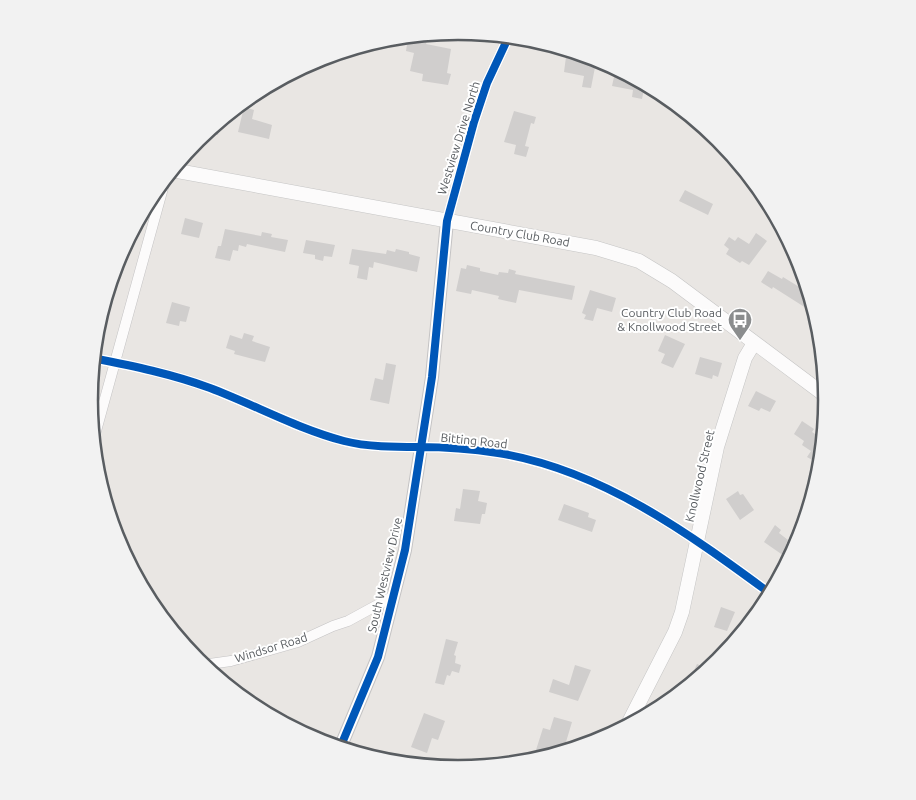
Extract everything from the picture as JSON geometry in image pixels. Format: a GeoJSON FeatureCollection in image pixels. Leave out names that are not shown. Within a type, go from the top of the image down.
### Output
{"type":"FeatureCollection","features":[{"type":"Feature","properties":{"kind":"main road","name":"Country Club Road"},"geometry":{"type":"LineString","coordinates":[[180,171],[596,248],[639,260],[672,281],[818,390]]}},
{"type":"Feature","properties":{"kind":"main road","name":"Knollwood Street"},"geometry":{"type":"LineString","coordinates":[[633,715],[675,632],[682,612],[717,447],[745,358],[754,343]]}},
{"type":"Feature","properties":{"kind":"street","name":"Westview Drive North"},"geometry":{"type":"LineString","coordinates":[[447,221],[474,122],[487,83],[506,43]]}},
{"type":"Feature","properties":{"kind":"street"},"geometry":{"type":"LineString","coordinates":[[99,421],[160,198]]}},
{"type":"Feature","properties":{"kind":"street","name":"South Westview Drive"},"geometry":{"type":"LineString","coordinates":[[343,741],[378,657],[405,550],[432,377],[447,221]]}},
{"type":"Feature","properties":{"kind":"street","name":"Bitting Road"},"geometry":{"type":"LineString","coordinates":[[100,359],[170,374],[344,442],[498,453],[541,462],[594,482],[636,503],[697,540],[764,589]]}},
{"type":"Feature","properties":{"kind":"street","name":"Windsor Road"},"geometry":{"type":"LineString","coordinates":[[212,663],[231,660],[298,642],[348,621],[392,597]]}},
{"type":"Feature","properties":{"kind":"building"},"geometry":{"type":"Polygon","coordinates":[[[427,42],[426,44],[451,49],[447,73],[451,74],[448,85],[422,81],[423,74],[410,71],[414,53],[406,51],[407,44],[427,42]]]}},
{"type":"Feature","properties":{"kind":"building"},"geometry":{"type":"Polygon","coordinates":[[[566,57],[595,67],[591,88],[582,87],[584,76],[564,72],[566,57]]]}},
{"type":"Feature","properties":{"kind":"building"},"geometry":{"type":"Polygon","coordinates":[[[614,76],[643,92],[642,99],[632,97],[633,90],[612,86],[614,76]]]}},
{"type":"Feature","properties":{"kind":"building"},"geometry":{"type":"Polygon","coordinates":[[[248,108],[254,110],[252,119],[272,125],[269,139],[238,132],[243,111],[248,108]]]}},
{"type":"Feature","properties":{"kind":"building"},"geometry":{"type":"Polygon","coordinates":[[[514,111],[536,117],[534,124],[531,123],[525,146],[529,147],[526,157],[514,154],[516,145],[504,142],[514,111]]]}},
{"type":"Feature","properties":{"kind":"building"},"geometry":{"type":"Polygon","coordinates":[[[685,190],[713,204],[708,215],[679,201],[685,190]]]}},
{"type":"Feature","properties":{"kind":"building"},"geometry":{"type":"Polygon","coordinates":[[[185,218],[203,223],[199,238],[181,234],[185,218]]]}},
{"type":"Feature","properties":{"kind":"building"},"geometry":{"type":"Polygon","coordinates":[[[225,229],[261,236],[262,232],[272,234],[271,237],[288,240],[285,252],[247,244],[246,247],[239,245],[238,251],[233,250],[230,261],[215,258],[218,246],[221,246],[225,229]]]}},
{"type":"Feature","properties":{"kind":"building"},"geometry":{"type":"Polygon","coordinates":[[[756,233],[767,241],[749,265],[742,261],[740,263],[726,254],[729,249],[724,245],[729,237],[735,241],[738,237],[749,244],[756,233]]]}},
{"type":"Feature","properties":{"kind":"building"},"geometry":{"type":"Polygon","coordinates":[[[306,240],[335,245],[332,257],[324,256],[323,261],[315,259],[315,255],[303,253],[306,240]]]}},
{"type":"Feature","properties":{"kind":"building"},"geometry":{"type":"Polygon","coordinates":[[[352,249],[386,254],[387,250],[395,252],[396,249],[409,252],[409,254],[420,257],[417,272],[374,262],[373,268],[369,267],[367,280],[357,278],[359,266],[349,264],[352,249]]]}},
{"type":"Feature","properties":{"kind":"building"},"geometry":{"type":"Polygon","coordinates":[[[467,265],[480,268],[480,271],[498,275],[499,272],[508,273],[509,269],[516,271],[515,274],[575,286],[572,300],[519,290],[516,303],[498,299],[499,296],[472,290],[471,294],[456,291],[461,268],[466,269],[467,265]]]}},
{"type":"Feature","properties":{"kind":"building"},"geometry":{"type":"Polygon","coordinates":[[[768,271],[782,279],[783,277],[800,288],[806,308],[773,287],[772,289],[761,282],[768,271]]]}},
{"type":"Feature","properties":{"kind":"building"},"geometry":{"type":"Polygon","coordinates":[[[590,290],[616,298],[612,312],[597,308],[593,321],[584,319],[586,315],[582,313],[590,290]]]}},
{"type":"Feature","properties":{"kind":"building"},"geometry":{"type":"Polygon","coordinates":[[[172,302],[190,307],[186,322],[180,321],[179,326],[166,323],[172,302]]]}},
{"type":"Feature","properties":{"kind":"building"},"geometry":{"type":"Polygon","coordinates":[[[244,333],[254,336],[252,341],[270,347],[265,362],[234,354],[235,351],[226,348],[230,335],[242,339],[244,333]]]}},
{"type":"Feature","properties":{"kind":"building"},"geometry":{"type":"Polygon","coordinates":[[[665,335],[685,344],[673,368],[661,363],[665,354],[658,351],[665,335]]]}},
{"type":"Feature","properties":{"kind":"building"},"geometry":{"type":"Polygon","coordinates":[[[700,357],[722,363],[718,377],[713,375],[712,379],[695,374],[700,357]]]}},
{"type":"Feature","properties":{"kind":"building"},"geometry":{"type":"Polygon","coordinates":[[[386,363],[396,365],[389,404],[370,400],[375,378],[383,380],[386,363]]]}},
{"type":"Feature","properties":{"kind":"building"},"geometry":{"type":"Polygon","coordinates":[[[756,391],[776,401],[770,412],[761,408],[759,411],[748,406],[756,391]]]}},
{"type":"Feature","properties":{"kind":"building"},"geometry":{"type":"Polygon","coordinates":[[[802,421],[814,429],[812,432],[816,435],[813,460],[807,457],[811,451],[802,445],[804,441],[794,434],[802,421]]]}},
{"type":"Feature","properties":{"kind":"building"},"geometry":{"type":"Polygon","coordinates":[[[463,489],[480,491],[478,501],[487,503],[485,514],[482,514],[480,524],[454,521],[456,508],[460,509],[463,489]]]}},
{"type":"Feature","properties":{"kind":"building"},"geometry":{"type":"Polygon","coordinates":[[[738,491],[740,495],[743,494],[754,510],[740,520],[726,499],[738,491]]]}},
{"type":"Feature","properties":{"kind":"building"},"geometry":{"type":"Polygon","coordinates":[[[564,504],[589,513],[588,517],[596,520],[592,532],[558,520],[564,504]]]}},
{"type":"Feature","properties":{"kind":"building"},"geometry":{"type":"Polygon","coordinates":[[[775,525],[781,530],[779,533],[788,540],[783,555],[764,542],[775,525]]]}},
{"type":"Feature","properties":{"kind":"building"},"geometry":{"type":"Polygon","coordinates":[[[721,607],[735,612],[727,631],[714,627],[721,607]]]}},
{"type":"Feature","properties":{"kind":"building"},"geometry":{"type":"Polygon","coordinates":[[[446,639],[458,642],[454,655],[456,656],[455,663],[461,665],[459,673],[452,671],[450,676],[447,675],[444,685],[435,683],[446,639]]]}},
{"type":"Feature","properties":{"kind":"building"},"geometry":{"type":"Polygon","coordinates":[[[697,664],[701,666],[695,671],[693,673],[697,664]]]}},
{"type":"Feature","properties":{"kind":"building"},"geometry":{"type":"Polygon","coordinates":[[[575,665],[591,670],[578,701],[549,692],[553,679],[569,685],[575,665]]]}},
{"type":"Feature","properties":{"kind":"building"},"geometry":{"type":"Polygon","coordinates":[[[424,713],[445,721],[438,740],[432,738],[427,753],[411,747],[424,713]]]}},
{"type":"Feature","properties":{"kind":"building"},"geometry":{"type":"Polygon","coordinates":[[[554,717],[572,722],[566,744],[536,750],[543,728],[550,730],[554,717]]]}},
{"type":"Feature","properties":{"kind":"cycle path"},"geometry":{"type":"LineString","coordinates":[[343,741],[378,657],[405,550],[432,377],[447,221],[474,122],[487,83],[506,43]]}},
{"type":"Feature","properties":{"kind":"cycle path"},"geometry":{"type":"LineString","coordinates":[[100,360],[196,383],[310,430],[344,441],[381,446],[468,449],[536,461],[608,489],[642,507],[676,527],[764,589]]}},
{"type":"Feature","properties":{"kind":"place","name":"Country Club Road & Knollwood Street"},"geometry":{"type":"Point","coordinates":[740,341]}}]}
